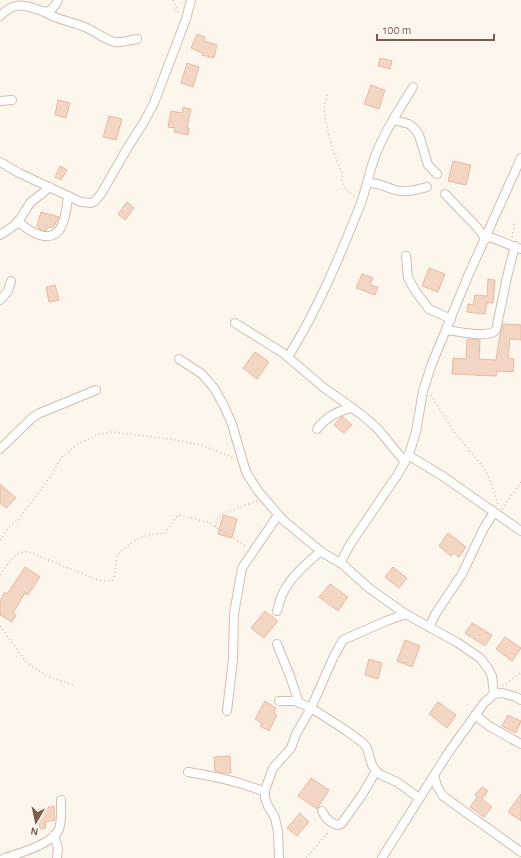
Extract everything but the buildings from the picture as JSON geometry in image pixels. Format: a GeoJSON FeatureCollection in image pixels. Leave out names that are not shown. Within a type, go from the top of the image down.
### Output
{"type":"FeatureCollection","features":[{"type":"Feature","properties":{"kind":"street"},"geometry":{"type":"LineString","coordinates":[[43,11],[49,11],[52,9],[58,0]]}},
{"type":"Feature","properties":{"kind":"street"},"geometry":{"type":"LineString","coordinates":[[0,162],[19,173],[81,202],[91,203],[95,201],[101,194],[148,115],[184,23],[191,0]]}},
{"type":"Feature","properties":{"kind":"street"},"geometry":{"type":"LineString","coordinates":[[0,16],[6,8],[14,4],[21,3],[43,11],[57,19],[76,23],[88,28],[109,40],[120,42],[137,39]]}},
{"type":"Feature","properties":{"kind":"street"},"geometry":{"type":"LineString","coordinates":[[288,357],[327,285],[362,202],[374,159],[383,138],[413,87]]}},
{"type":"Feature","properties":{"kind":"street"},"geometry":{"type":"LineString","coordinates":[[0,101],[12,100]]}},
{"type":"Feature","properties":{"kind":"street"},"geometry":{"type":"LineString","coordinates":[[394,120],[408,124],[415,129],[428,166],[437,174]]}},
{"type":"Feature","properties":{"kind":"street"},"geometry":{"type":"LineString","coordinates":[[340,563],[406,458],[416,432],[425,386],[431,366],[468,276],[521,158]]}},
{"type":"Feature","properties":{"kind":"street"},"geometry":{"type":"LineString","coordinates":[[367,183],[404,191],[427,187]]}},
{"type":"Feature","properties":{"kind":"street"},"geometry":{"type":"LineString","coordinates":[[0,235],[15,225],[30,203],[50,187]]}},
{"type":"Feature","properties":{"kind":"street"},"geometry":{"type":"LineString","coordinates":[[445,194],[486,238],[516,246],[506,277],[496,330],[494,333],[485,335],[446,330]]}},
{"type":"Feature","properties":{"kind":"street"},"geometry":{"type":"LineString","coordinates":[[18,221],[26,229],[34,232],[48,235],[55,234],[59,230],[66,214],[68,196]]}},
{"type":"Feature","properties":{"kind":"street"},"geometry":{"type":"LineString","coordinates":[[406,256],[408,278],[416,292],[429,309],[451,319]]}},
{"type":"Feature","properties":{"kind":"street"},"geometry":{"type":"LineString","coordinates":[[0,300],[8,291],[10,281]]}},
{"type":"Feature","properties":{"kind":"street"},"geometry":{"type":"LineString","coordinates":[[234,323],[248,330],[288,357],[323,387],[377,428],[406,458],[444,477],[521,531]]}},
{"type":"Feature","properties":{"kind":"street"},"geometry":{"type":"LineString","coordinates":[[179,359],[202,374],[214,388],[232,424],[246,472],[258,491],[278,515],[321,551],[340,563],[369,588],[406,614],[480,658],[492,676],[496,694]]}},
{"type":"Feature","properties":{"kind":"street"},"geometry":{"type":"LineString","coordinates":[[0,449],[32,418],[40,413],[96,390]]}},
{"type":"Feature","properties":{"kind":"street"},"geometry":{"type":"LineString","coordinates":[[317,428],[331,415],[338,411],[351,408]]}},
{"type":"Feature","properties":{"kind":"street"},"geometry":{"type":"LineString","coordinates":[[429,627],[436,613],[462,574],[481,533],[498,514]]}},
{"type":"Feature","properties":{"kind":"street"},"geometry":{"type":"LineString","coordinates":[[227,711],[233,659],[234,614],[242,568],[278,515]]}},
{"type":"Feature","properties":{"kind":"street"},"geometry":{"type":"LineString","coordinates":[[277,611],[283,593],[291,579],[321,551]]}},
{"type":"Feature","properties":{"kind":"street"},"geometry":{"type":"LineString","coordinates":[[278,858],[278,832],[276,818],[268,806],[265,798],[265,792],[273,768],[291,748],[296,734],[311,708],[334,656],[343,640],[406,614]]}},
{"type":"Feature","properties":{"kind":"street"},"geometry":{"type":"LineString","coordinates":[[277,644],[299,703]]}},
{"type":"Feature","properties":{"kind":"street"},"geometry":{"type":"LineString","coordinates":[[382,858],[418,798],[484,703],[496,694],[502,693],[521,700]]}},
{"type":"Feature","properties":{"kind":"street"},"geometry":{"type":"LineString","coordinates":[[279,701],[288,700],[311,708],[344,729],[363,743],[367,748],[372,765],[376,771],[381,775],[397,782],[418,798]]}},
{"type":"Feature","properties":{"kind":"street"},"geometry":{"type":"LineString","coordinates":[[475,715],[489,726],[521,744]]}},
{"type":"Feature","properties":{"kind":"street"},"geometry":{"type":"LineString","coordinates":[[322,811],[326,818],[338,825],[346,818],[376,771]]}},
{"type":"Feature","properties":{"kind":"street"},"geometry":{"type":"LineString","coordinates":[[188,772],[253,787],[265,792]]}},
{"type":"Feature","properties":{"kind":"street"},"geometry":{"type":"LineString","coordinates":[[434,775],[437,786],[443,796],[521,852]]}},
{"type":"Feature","properties":{"kind":"street"},"geometry":{"type":"LineString","coordinates":[[2,857],[20,853],[54,835],[60,827],[61,800]]}},
{"type":"Feature","properties":{"kind":"street"},"geometry":{"type":"LineString","coordinates":[[54,835],[58,848],[57,858]]}},
{"type":"Feature","properties":{"kind":"path"},"geometry":{"type":"LineString","coordinates":[[173,0],[184,23]]}},
{"type":"Feature","properties":{"kind":"path"},"geometry":{"type":"LineString","coordinates":[[327,95],[324,106],[325,118],[333,151],[342,174],[342,182],[348,191],[362,202]]}},
{"type":"Feature","properties":{"kind":"path"},"geometry":{"type":"LineString","coordinates":[[515,221],[516,246]]}},
{"type":"Feature","properties":{"kind":"path"},"geometry":{"type":"LineString","coordinates":[[425,386],[452,429],[483,466],[490,480],[498,514]]}},
{"type":"Feature","properties":{"kind":"path"},"geometry":{"type":"LineString","coordinates":[[0,540],[8,528],[18,520],[51,476],[60,459],[79,443],[100,434],[113,432],[177,440],[201,445],[243,462]]}},
{"type":"Feature","properties":{"kind":"path"},"geometry":{"type":"LineString","coordinates":[[498,514],[521,482]]}},
{"type":"Feature","properties":{"kind":"path"},"geometry":{"type":"LineString","coordinates":[[215,527],[218,517],[221,514],[265,499]]}},
{"type":"Feature","properties":{"kind":"path"},"geometry":{"type":"LineString","coordinates":[[0,575],[16,554],[21,551],[29,552],[98,580],[111,581],[116,573],[117,556],[121,551],[135,540],[148,535],[165,533],[178,515],[208,522],[253,551]]}},
{"type":"Feature","properties":{"kind":"path"},"geometry":{"type":"LineString","coordinates":[[0,626],[26,662],[32,667],[47,676],[73,685]]}},
{"type":"Feature","properties":{"kind":"path"},"geometry":{"type":"LineString","coordinates":[[496,694],[504,685],[521,673]]}},
{"type":"Feature","properties":{"kind":"path"},"geometry":{"type":"LineString","coordinates":[[306,858],[335,824]]}}]}
